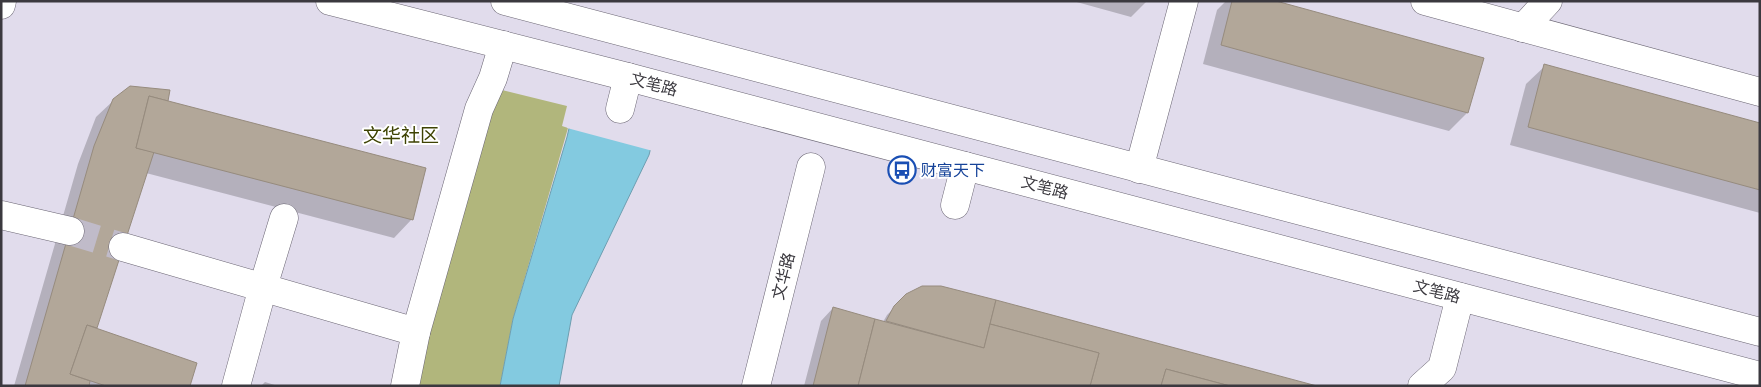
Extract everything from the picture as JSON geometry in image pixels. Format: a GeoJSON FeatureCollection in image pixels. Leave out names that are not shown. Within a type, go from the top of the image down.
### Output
{"type":"FeatureCollection","features":[{"type":"Feature","properties":{"kind":"main road","name":"文笔路"},"geometry":{"type":"LineString","coordinates":[[330,1],[678,90],[1760,376]]}},
{"type":"Feature","properties":{"kind":"main road"},"geometry":{"type":"LineString","coordinates":[[1139,169],[1184,1]]}},
{"type":"Feature","properties":{"kind":"main road"},"geometry":{"type":"LineString","coordinates":[[1425,1],[1760,92]]}},
{"type":"Feature","properties":{"kind":"main road"},"geometry":{"type":"LineString","coordinates":[[1523,28],[1548,1]]}},
{"type":"Feature","properties":{"kind":"main road"},"geometry":{"type":"LineString","coordinates":[[511,2],[1760,332]]}},
{"type":"Feature","properties":{"kind":"main road"},"geometry":{"type":"LineString","coordinates":[[405,386],[416,332],[479,108],[493,78],[503,45]]}},
{"type":"Feature","properties":{"kind":"main road"},"geometry":{"type":"LineString","coordinates":[[620,110],[628,77]]}},
{"type":"Feature","properties":{"kind":"main road"},"geometry":{"type":"LineString","coordinates":[[955,205],[965,166]]}},
{"type":"Feature","properties":{"kind":"main road","name":"文华路"},"geometry":{"type":"LineString","coordinates":[[756,386],[811,167]]}},
{"type":"Feature","properties":{"kind":"main road"},"geometry":{"type":"LineString","coordinates":[[1,214],[70,232]]}},
{"type":"Feature","properties":{"kind":"main road"},"geometry":{"type":"LineString","coordinates":[[236,386],[262,287],[284,218]]}},
{"type":"Feature","properties":{"kind":"main road"},"geometry":{"type":"LineString","coordinates":[[123,247],[416,332]]}},
{"type":"Feature","properties":{"kind":"main road"},"geometry":{"type":"LineString","coordinates":[[1422,386],[1448,377],[1460,297]]}},
{"type":"Feature","properties":{"kind":"green space"},"geometry":{"type":"Polygon","coordinates":[[[498,89],[567,106],[562,126],[568,128],[513,319],[500,386],[412,386],[498,89]]]}},
{"type":"Feature","properties":{"kind":"water"},"geometry":{"type":"Polygon","coordinates":[[[599,1],[688,1],[649,155],[572,315],[559,386],[500,386],[513,319],[567,137],[599,1]]]}},
{"type":"Feature","properties":{"kind":"pier"},"geometry":{"type":"Polygon","coordinates":[[[597,1],[691,1],[653,151],[567,128],[597,1]]]}},
{"type":"Feature","properties":{"kind":"building"},"geometry":{"type":"Polygon","coordinates":[[[1232,1],[1276,1],[1484,58],[1468,113],[1221,45],[1232,1]]]}},
{"type":"Feature","properties":{"kind":"building"},"geometry":{"type":"Polygon","coordinates":[[[1544,64],[1760,123],[1760,190],[1528,127],[1544,64]]]}},
{"type":"Feature","properties":{"kind":"building"},"geometry":{"type":"Polygon","coordinates":[[[130,86],[170,90],[168,101],[149,96],[136,148],[154,152],[97,328],[87,325],[70,374],[90,381],[89,386],[25,386],[94,146],[113,99],[130,86]]]}},
{"type":"Feature","properties":{"kind":"building"},"geometry":{"type":"Polygon","coordinates":[[[149,96],[426,168],[413,220],[136,148],[149,96]]]}},
{"type":"Feature","properties":{"kind":"building"},"geometry":{"type":"Polygon","coordinates":[[[922,286],[941,286],[996,300],[984,348],[886,321],[894,306],[906,294],[922,286]]]}},
{"type":"Feature","properties":{"kind":"building"},"geometry":{"type":"Polygon","coordinates":[[[996,300],[1317,386],[1230,386],[1166,369],[1161,386],[1090,386],[1099,353],[990,324],[996,300]]]}},
{"type":"Feature","properties":{"kind":"building"},"geometry":{"type":"Polygon","coordinates":[[[833,307],[875,319],[858,386],[813,386],[833,307]]]}},
{"type":"Feature","properties":{"kind":"building"},"geometry":{"type":"Polygon","coordinates":[[[875,319],[984,348],[990,324],[1099,353],[1090,386],[858,386],[875,319]]]}},
{"type":"Feature","properties":{"kind":"building"},"geometry":{"type":"Polygon","coordinates":[[[87,325],[197,363],[190,386],[106,386],[70,374],[87,325]]]}},
{"type":"Feature","properties":{"kind":"building"},"geometry":{"type":"Polygon","coordinates":[[[1166,369],[1230,386],[1161,386],[1166,369]]]}},
{"type":"Feature","properties":{"kind":"tunnel"},"geometry":{"type":"LineString","coordinates":[[70,231],[123,247]]}},
{"type":"Feature","properties":{"kind":"place","name":"财富天下"},"geometry":{"type":"Point","coordinates":[902,170]}},
{"type":"Feature","properties":{"kind":"district","name":"文华社区"},"geometry":{"type":"Point","coordinates":[401,135]}}]}
